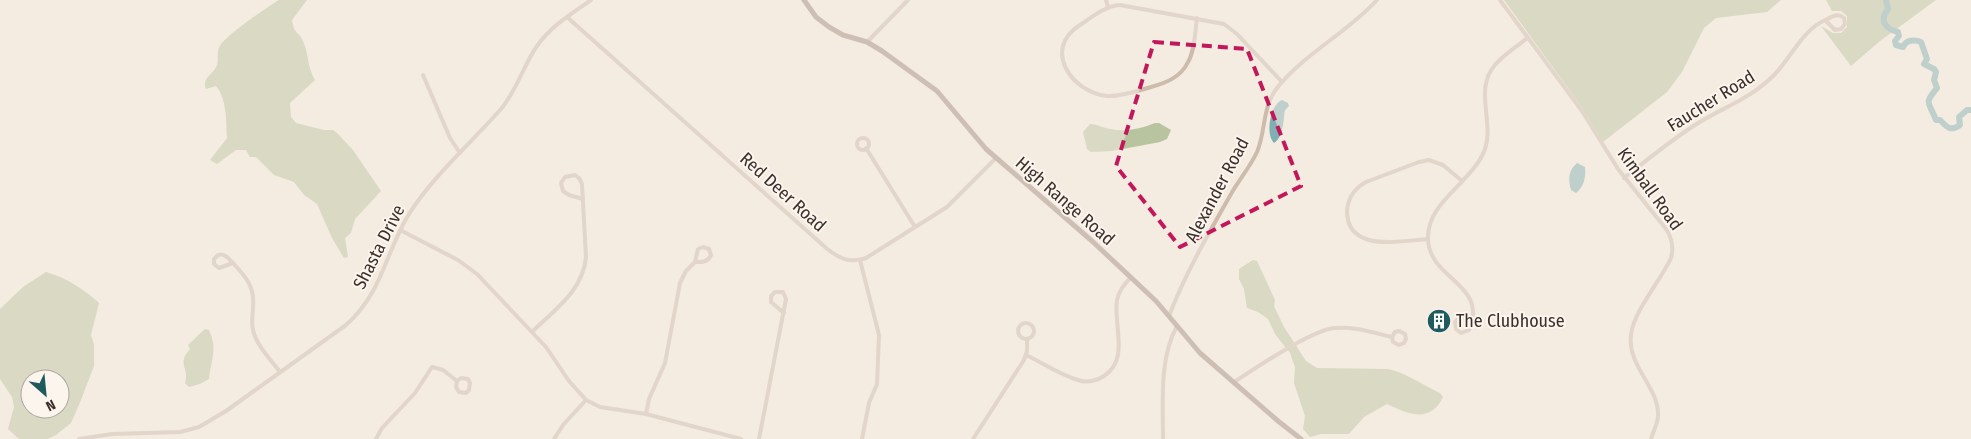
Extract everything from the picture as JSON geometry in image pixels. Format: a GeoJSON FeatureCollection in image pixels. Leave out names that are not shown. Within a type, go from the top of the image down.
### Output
{"type":"FeatureCollection","features":[{"type":"Feature","properties":{"kind":"street","name":"Shasta Drive"},"geometry":{"type":"LineString","coordinates":[[79,439],[112,434],[180,432],[199,427],[219,416],[346,325],[358,314],[376,287],[400,230],[420,198],[506,102],[541,40],[567,17],[591,0]]}},
{"type":"Feature","properties":{"kind":"street","name":"High Range Road"},"geometry":{"type":"LineString","coordinates":[[804,0],[816,17],[829,27],[843,35],[867,42],[889,55],[937,91],[975,137],[996,158],[1075,225],[1131,277],[1169,316],[1200,352],[1301,439]]}},
{"type":"Feature","properties":{"kind":"street"},"geometry":{"type":"LineString","coordinates":[[867,42],[908,0]]}},
{"type":"Feature","properties":{"kind":"street"},"geometry":{"type":"LineString","coordinates":[[1106,0],[1108,7]]}},
{"type":"Feature","properties":{"kind":"street","name":"Alexander Road"},"geometry":{"type":"LineString","coordinates":[[1169,316],[1190,269],[1256,155],[1268,105],[1272,96],[1282,82],[1376,0]]}},
{"type":"Feature","properties":{"kind":"street","name":"Kimball Road"},"geometry":{"type":"LineString","coordinates":[[1500,0],[1582,111],[1624,178],[1666,229],[1674,249],[1634,324],[1631,336],[1635,361],[1658,407],[1657,423],[1651,439]]}},
{"type":"Feature","properties":{"kind":"street"},"geometry":{"type":"LineString","coordinates":[[1197,18],[1191,55],[1185,68],[1180,74],[1161,84],[1125,94],[1105,96],[1090,91],[1074,80],[1065,68],[1062,52],[1064,41],[1071,31],[1108,7],[1120,5],[1217,21],[1228,26],[1282,82]]}},
{"type":"Feature","properties":{"kind":"street"},"geometry":{"type":"LineString","coordinates":[[1839,15],[1844,18],[1845,24],[1841,29],[1835,30],[1825,20],[1839,15]]}},
{"type":"Feature","properties":{"kind":"street","name":"Red Deer Road"},"geometry":{"type":"LineString","coordinates":[[567,17],[825,247],[849,261],[860,260]]}},
{"type":"Feature","properties":{"kind":"street","name":"Faucher Road"},"geometry":{"type":"LineString","coordinates":[[1624,178],[1696,124],[1729,108],[1757,91],[1780,68],[1804,36],[1815,25],[1825,20]]}},
{"type":"Feature","properties":{"kind":"street"},"geometry":{"type":"LineString","coordinates":[[1472,319],[1459,318],[1455,324],[1456,329],[1460,332],[1466,332],[1470,328],[1472,319],[1473,308],[1469,296],[1435,262],[1428,239],[1429,229],[1434,215],[1480,159],[1487,145],[1485,91],[1488,76],[1500,59],[1527,38]]}},
{"type":"Feature","properties":{"kind":"street"},"geometry":{"type":"LineString","coordinates":[[423,74],[450,138],[460,153]]}},
{"type":"Feature","properties":{"kind":"street"},"geometry":{"type":"LineString","coordinates":[[866,148],[915,227]]}},
{"type":"Feature","properties":{"kind":"street"},"geometry":{"type":"LineString","coordinates":[[862,439],[869,403],[877,384],[879,335],[860,260],[873,254],[948,205],[996,158]]}},
{"type":"Feature","properties":{"kind":"street"},"geometry":{"type":"LineString","coordinates":[[1428,239],[1379,242],[1364,238],[1354,230],[1349,220],[1348,208],[1351,196],[1359,186],[1366,182],[1424,161],[1439,162],[1462,181]]}},
{"type":"Feature","properties":{"kind":"street"},"geometry":{"type":"LineString","coordinates":[[532,332],[571,294],[582,277],[586,257],[583,199],[582,182],[580,178],[572,175],[565,177],[561,185],[564,193],[583,199]]}},
{"type":"Feature","properties":{"kind":"street"},"geometry":{"type":"LineString","coordinates":[[400,230],[440,250],[471,269],[532,332],[586,400],[600,406],[646,414],[741,439]]}},
{"type":"Feature","properties":{"kind":"street"},"geometry":{"type":"LineString","coordinates":[[646,414],[649,399],[665,363],[681,281],[686,271],[694,262],[698,249],[703,247],[709,249],[711,255],[709,259],[705,262],[694,262]]}},
{"type":"Feature","properties":{"kind":"street"},"geometry":{"type":"LineString","coordinates":[[233,264],[219,268],[215,266],[214,259],[222,254],[233,264],[248,280],[254,292],[252,323],[254,335],[280,372]]}},
{"type":"Feature","properties":{"kind":"street"},"geometry":{"type":"LineString","coordinates":[[1026,355],[1078,380],[1095,381],[1108,373],[1116,364],[1119,352],[1117,301],[1122,287],[1131,277]]}},
{"type":"Feature","properties":{"kind":"street"},"geometry":{"type":"LineString","coordinates":[[759,439],[784,313],[786,295],[782,292],[775,292],[771,296],[771,302],[784,313]]}},
{"type":"Feature","properties":{"kind":"street"},"geometry":{"type":"LineString","coordinates":[[1025,323],[1032,325],[1034,330],[1032,336],[1027,338],[1021,337],[1018,331],[1020,326],[1025,323]]}},
{"type":"Feature","properties":{"kind":"street"},"geometry":{"type":"LineString","coordinates":[[1163,439],[1164,382],[1170,342],[1178,326]]}},
{"type":"Feature","properties":{"kind":"street"},"geometry":{"type":"LineString","coordinates":[[1234,382],[1320,331],[1336,328],[1352,329],[1392,337]]}},
{"type":"Feature","properties":{"kind":"street"},"geometry":{"type":"LineString","coordinates":[[974,439],[1026,355],[1027,338]]}},
{"type":"Feature","properties":{"kind":"street"},"geometry":{"type":"LineString","coordinates":[[376,439],[382,428],[420,387],[432,367],[443,370],[457,381]]}},
{"type":"Feature","properties":{"kind":"street"},"geometry":{"type":"LineString","coordinates":[[461,378],[468,379],[470,390],[459,392],[456,387],[457,381],[461,378]]}},
{"type":"Feature","properties":{"kind":"street"},"geometry":{"type":"LineString","coordinates":[[554,439],[563,425],[586,400]]}},
{"type":"Feature","properties":{"kind":"street"},"geometry":{"type":"LineString","coordinates":[[180,432],[182,439]]}},
{"type":"Feature","properties":{"kind":"highlighted area"},"geometry":{"type":"Polygon","coordinates":[[[1154,42],[1247,49],[1301,186],[1180,247],[1116,166],[1154,42]]]}},
{"type":"Feature","properties":{"kind":"green space"},"geometry":{"type":"Polygon","coordinates":[[[279,0],[307,0],[292,20],[295,31],[303,41],[315,80],[290,103],[291,117],[296,123],[324,130],[333,130],[337,133],[353,150],[381,191],[355,219],[351,233],[345,238],[348,257],[344,258],[332,238],[317,204],[304,195],[294,182],[274,175],[256,157],[250,157],[246,150],[236,150],[217,164],[210,160],[227,138],[225,110],[220,91],[216,86],[206,89],[205,85],[206,79],[217,65],[219,48],[238,29],[279,0]]]}},
{"type":"Feature","properties":{"kind":"green space"},"geometry":{"type":"Polygon","coordinates":[[[1504,0],[1781,0],[1767,12],[1716,18],[1704,28],[1682,72],[1667,92],[1603,142],[1583,109],[1504,0]]]}},
{"type":"Feature","properties":{"kind":"green space"},"geometry":{"type":"Polygon","coordinates":[[[1826,0],[1936,0],[1880,41],[1851,66],[1821,26],[1833,33],[1841,33],[1847,27],[1847,16],[1841,11],[1832,11],[1826,0]]]}},
{"type":"Feature","properties":{"kind":"green space"},"geometry":{"type":"Polygon","coordinates":[[[1159,123],[1171,130],[1167,139],[1112,151],[1091,152],[1087,149],[1083,132],[1090,124],[1127,130],[1159,123]]]}},
{"type":"Feature","properties":{"kind":"green space"},"geometry":{"type":"Polygon","coordinates":[[[1253,260],[1257,261],[1270,289],[1275,300],[1274,306],[1284,327],[1306,361],[1317,368],[1388,369],[1395,371],[1440,393],[1443,397],[1438,405],[1432,411],[1418,414],[1403,411],[1387,404],[1364,417],[1349,434],[1321,434],[1310,437],[1303,429],[1305,416],[1294,383],[1295,367],[1290,353],[1275,334],[1268,319],[1258,312],[1247,308],[1244,289],[1239,279],[1239,269],[1253,260]]]}},
{"type":"Feature","properties":{"kind":"green space"},"geometry":{"type":"Polygon","coordinates":[[[46,272],[74,284],[99,303],[91,335],[94,345],[94,366],[71,423],[48,439],[19,439],[8,429],[14,407],[12,397],[0,379],[0,309],[23,287],[46,272]]]}},
{"type":"Feature","properties":{"kind":"green space"},"geometry":{"type":"Polygon","coordinates":[[[205,329],[209,330],[213,343],[209,379],[189,387],[185,383],[184,359],[190,349],[188,345],[205,329]]]}},
{"type":"Feature","properties":{"kind":"water"},"geometry":{"type":"Polygon","coordinates":[[[1282,100],[1288,103],[1289,106],[1285,110],[1280,137],[1274,143],[1271,139],[1270,120],[1274,108],[1282,100]]]}},
{"type":"Feature","properties":{"kind":"water"},"geometry":{"type":"Polygon","coordinates":[[[1577,163],[1585,167],[1585,174],[1583,185],[1576,193],[1571,190],[1569,179],[1570,172],[1577,163]]]}},
{"type":"Feature","properties":{"kind":"waterway"},"geometry":{"type":"LineString","coordinates":[[1886,0],[1888,9],[1884,20],[1890,29],[1898,32],[1899,36],[1895,41],[1896,45],[1903,47],[1910,41],[1921,42],[1927,59],[1924,64],[1936,72],[1934,80],[1937,88],[1929,101],[1936,120],[1940,120],[1947,127],[1954,128],[1960,125],[1959,117],[1967,110],[1971,110]]}},
{"type":"Feature","properties":{"kind":"place","name":"The Clubhouse"},"geometry":{"type":"Point","coordinates":[1439,321]}}]}
